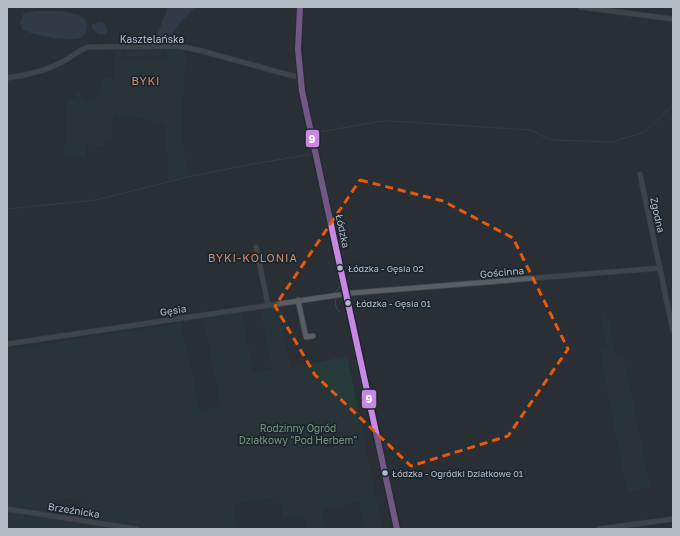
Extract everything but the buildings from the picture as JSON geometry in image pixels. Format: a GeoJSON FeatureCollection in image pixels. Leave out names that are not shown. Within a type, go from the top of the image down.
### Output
{"type":"FeatureCollection","features":[{"type":"Feature","properties":{"kind":"main road","name":"Łódzka"},"geometry":{"type":"LineString","coordinates":[[300,7],[297,42],[300,76],[344,294],[397,529]]}},
{"type":"Feature","properties":{"kind":"street"},"geometry":{"type":"LineString","coordinates":[[580,7],[673,19]]}},
{"type":"Feature","properties":{"kind":"street","name":"Kasztelańska"},"geometry":{"type":"LineString","coordinates":[[7,78],[46,70],[60,64],[88,47],[180,46],[293,76],[300,76]]}},
{"type":"Feature","properties":{"kind":"street","name":"Zgodna"},"geometry":{"type":"LineString","coordinates":[[640,174],[673,331]]}},
{"type":"Feature","properties":{"kind":"street"},"geometry":{"type":"LineString","coordinates":[[256,247],[268,305]]}},
{"type":"Feature","properties":{"kind":"street","name":"Gościnna"},"geometry":{"type":"LineString","coordinates":[[344,294],[660,268]]}},
{"type":"Feature","properties":{"kind":"street","name":"Gęsia"},"geometry":{"type":"LineString","coordinates":[[7,344],[344,294]]}},
{"type":"Feature","properties":{"kind":"street"},"geometry":{"type":"LineString","coordinates":[[298,300],[306,337],[313,336]]}},
{"type":"Feature","properties":{"kind":"street","name":"Brzeźnicka"},"geometry":{"type":"LineString","coordinates":[[7,509],[137,529]]}},
{"type":"Feature","properties":{"kind":"street"},"geometry":{"type":"LineString","coordinates":[[599,529],[673,519]]}},
{"type":"Feature","properties":{"kind":"highlighted area"},"geometry":{"type":"Polygon","coordinates":[[[360,180],[443,201],[513,238],[568,349],[508,436],[411,466],[315,375],[275,306],[360,180]]]}},
{"type":"Feature","properties":{"kind":"green space"},"geometry":{"type":"Polygon","coordinates":[[[302,7],[304,7],[301,44],[303,67],[315,132],[313,132],[299,54],[302,7]]]}},
{"type":"Feature","properties":{"kind":"green space"},"geometry":{"type":"Polygon","coordinates":[[[161,48],[161,54],[156,55],[155,57],[148,54],[134,58],[127,56],[124,57],[126,49],[161,48]]]}},
{"type":"Feature","properties":{"kind":"green space"},"geometry":{"type":"Polygon","coordinates":[[[122,50],[122,59],[166,59],[167,50],[186,50],[183,104],[183,145],[189,177],[168,181],[166,123],[114,114],[111,137],[105,137],[104,147],[86,144],[85,159],[64,152],[67,103],[76,96],[79,91],[84,101],[96,101],[104,79],[113,77],[114,51],[122,50]]]}},
{"type":"Feature","properties":{"kind":"green space","name":"Rodzinny Ogród Działkowy \"Pod Herbem\""},"geometry":{"type":"Polygon","coordinates":[[[279,306],[290,369],[347,356],[383,529],[364,529],[359,503],[357,502],[322,509],[325,529],[306,529],[302,513],[283,517],[279,496],[233,505],[237,529],[150,529],[84,518],[81,500],[75,497],[47,501],[49,513],[7,507],[7,349],[181,323],[200,409],[221,407],[203,318],[241,312],[254,372],[272,369],[260,309],[279,306]]]}},
{"type":"Feature","properties":{"kind":"green space"},"geometry":{"type":"Polygon","coordinates":[[[607,311],[616,355],[623,354],[650,487],[627,492],[599,347],[606,345],[600,313],[607,311]]]}},
{"type":"Feature","properties":{"kind":"green space"},"geometry":{"type":"Polygon","coordinates":[[[7,512],[22,514],[123,529],[7,529],[7,512]]]}},
{"type":"Feature","properties":{"kind":"water"},"geometry":{"type":"Polygon","coordinates":[[[168,7],[194,8],[182,20],[166,43],[160,43],[157,36],[168,7]]]}},
{"type":"Feature","properties":{"kind":"water"},"geometry":{"type":"Polygon","coordinates":[[[39,11],[68,12],[81,16],[85,20],[87,26],[86,32],[82,37],[77,39],[61,39],[34,34],[22,29],[20,22],[24,13],[39,11]]]}},
{"type":"Feature","properties":{"kind":"water"},"geometry":{"type":"Polygon","coordinates":[[[98,22],[106,26],[107,32],[99,34],[92,28],[92,25],[98,22]]]}},
{"type":"Feature","properties":{"kind":"waterway"},"geometry":{"type":"LineString","coordinates":[[296,80],[305,122]]}},
{"type":"Feature","properties":{"kind":"waterway"},"geometry":{"type":"LineString","coordinates":[[314,133],[382,121],[391,121],[530,130],[551,140],[612,142],[647,130],[673,105]]}},
{"type":"Feature","properties":{"kind":"waterway"},"geometry":{"type":"LineString","coordinates":[[7,209],[96,200],[192,176],[312,154],[306,126]]}},
{"type":"Feature","properties":{"kind":"waterway"},"geometry":{"type":"LineString","coordinates":[[312,154],[339,280]]}},
{"type":"Feature","properties":{"kind":"waterway"},"geometry":{"type":"LineString","coordinates":[[335,293],[340,287],[339,283]]}},
{"type":"Feature","properties":{"kind":"waterway"},"geometry":{"type":"LineString","coordinates":[[336,298],[337,309],[340,312]]}},
{"type":"Feature","properties":{"kind":"waterway"},"geometry":{"type":"LineString","coordinates":[[349,326],[355,355]]}},
{"type":"Feature","properties":{"kind":"waterway"},"geometry":{"type":"LineString","coordinates":[[356,360],[371,426]]}},
{"type":"Feature","properties":{"kind":"waterway"},"geometry":{"type":"LineString","coordinates":[[372,430],[378,455]]}},
{"type":"Feature","properties":{"kind":"transit line","name":"9"},"geometry":{"type":"LineString","coordinates":[[300,7],[298,49],[302,91],[397,529]]}},
{"type":"Feature","properties":{"kind":"place","name":"Łódzka - Gęsia 02"},"geometry":{"type":"Point","coordinates":[340,268]}},
{"type":"Feature","properties":{"kind":"place","name":"Łódzka - Gęsia 01"},"geometry":{"type":"Point","coordinates":[348,303]}},
{"type":"Feature","properties":{"kind":"place","name":"Łódzka - Ogródki Działkowe 01"},"geometry":{"type":"Point","coordinates":[385,473]}},
{"type":"Feature","properties":{"kind":"district","name":"BYKI"},"geometry":{"type":"Point","coordinates":[146,81]}},
{"type":"Feature","properties":{"kind":"district","name":"BYKI-KOLONIA"},"geometry":{"type":"Point","coordinates":[253,258]}}]}
